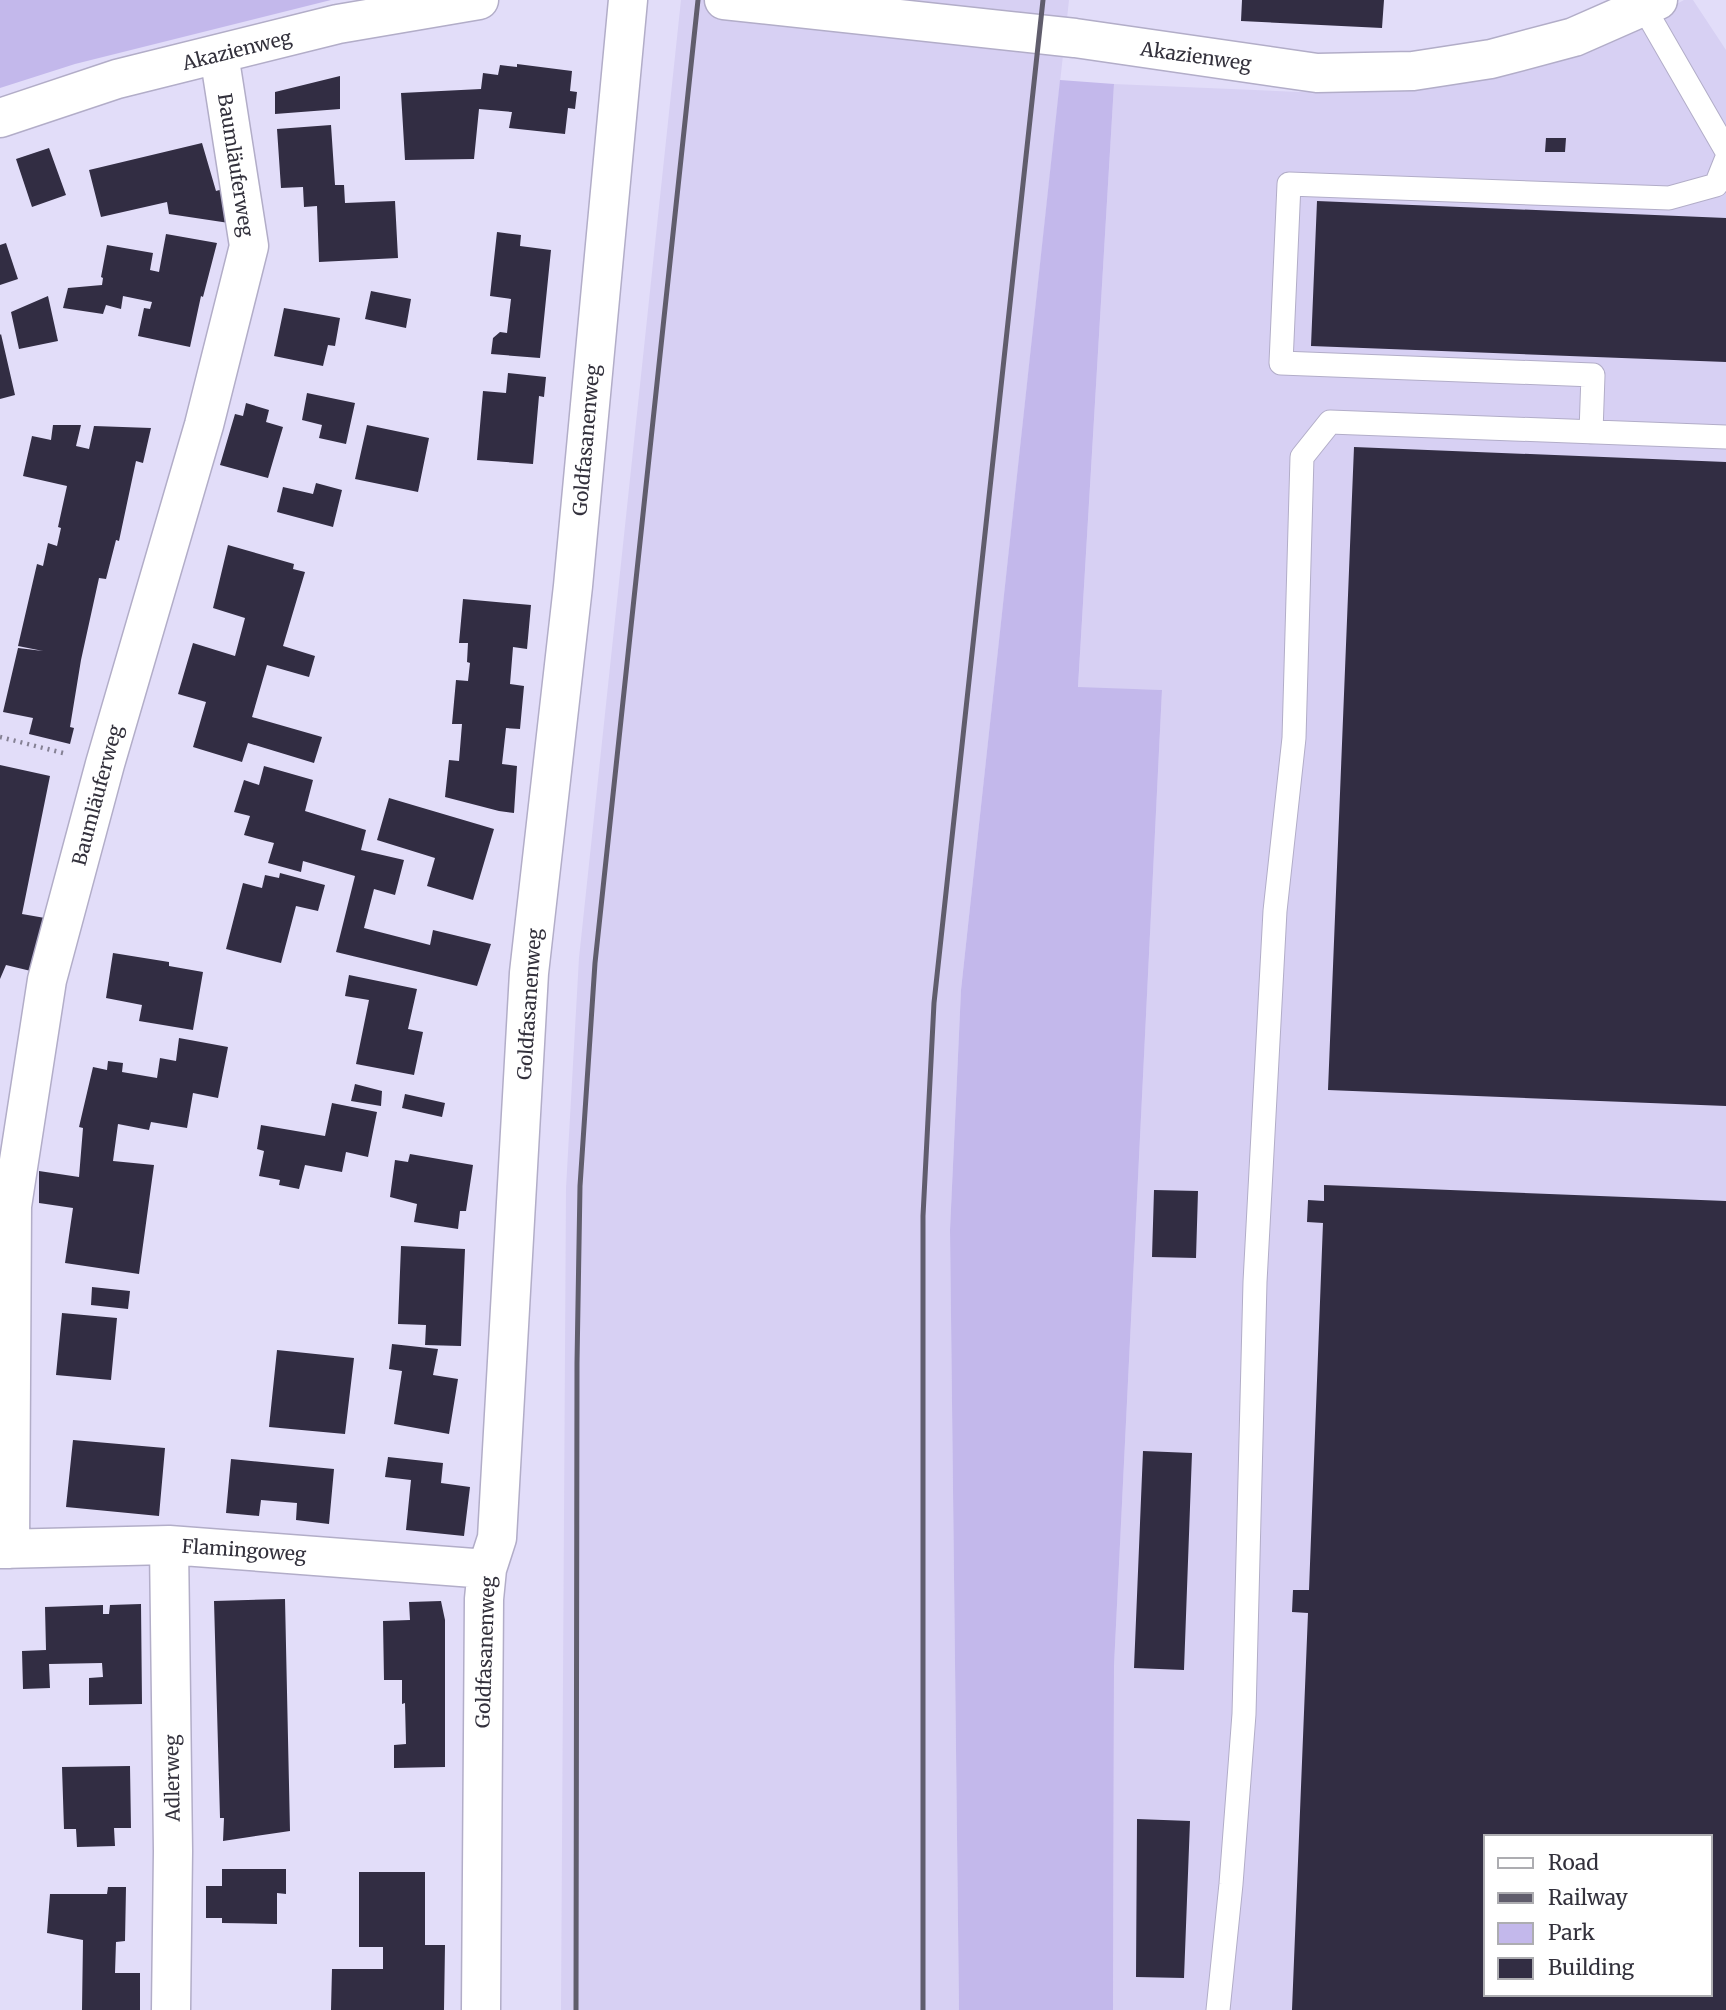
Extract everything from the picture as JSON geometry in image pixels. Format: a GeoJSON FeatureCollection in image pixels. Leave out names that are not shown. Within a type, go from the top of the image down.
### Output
{"type":"FeatureCollection","features":[{"type":"Feature","properties":{"kind":"street","name":"Akazienweg"},"geometry":{"type":"LineString","coordinates":[[0,118],[117,79],[338,24],[479,0]]}},
{"type":"Feature","properties":{"kind":"street","name":"Goldfasanenweg"},"geometry":{"type":"LineString","coordinates":[[481,2010],[484,1599],[487,1569],[497,1538],[529,972],[573,586],[628,0]]}},
{"type":"Feature","properties":{"kind":"street","name":"Akazienweg"},"geometry":{"type":"LineString","coordinates":[[724,0],[1075,38],[1317,73],[1413,71],[1491,60],[1574,37],[1650,3]]}},
{"type":"Feature","properties":{"kind":"street","name":"Baumläuferweg"},"geometry":{"type":"LineString","coordinates":[[5,1549],[12,1206],[47,980],[105,764],[204,425],[248,246],[219,54]]}},
{"type":"Feature","properties":{"kind":"street","name":"Flamingoweg"},"geometry":{"type":"LineString","coordinates":[[5,1549],[169,1545],[487,1569]]}},
{"type":"Feature","properties":{"kind":"street","name":"Adlerweg"},"geometry":{"type":"LineString","coordinates":[[169,1545],[172,2010]]}},
{"type":"Feature","properties":{"kind":"lane"},"geometry":{"type":"LineString","coordinates":[[1650,3],[1726,150]]}},
{"type":"Feature","properties":{"kind":"lane"},"geometry":{"type":"LineString","coordinates":[[1591,432],[1593,375],[1281,363],[1289,184],[1669,198],[1716,185],[1726,160]]}},
{"type":"Feature","properties":{"kind":"lane"},"geometry":{"type":"LineString","coordinates":[[1218,2010],[1244,1714],[1255,1282],[1275,911],[1294,738],[1302,457],[1330,422],[1726,437]]}},
{"type":"Feature","properties":{"kind":"path"},"geometry":{"type":"LineString","coordinates":[[0,737],[105,764]]}},
{"type":"Feature","properties":{"kind":"shaded area"},"geometry":{"type":"Polygon","coordinates":[[[681,0],[1069,0],[961,990],[950,1230],[959,2010],[561,2010],[566,1188],[579,958],[681,0]]]}},
{"type":"Feature","properties":{"kind":"shaded area"},"geometry":{"type":"Polygon","coordinates":[[[1684,0],[1693,0],[1726,50],[1726,2010],[1113,2010],[1114,1666],[1162,690],[1078,688],[1114,84],[1299,92],[1387,89],[1637,25],[1684,0]]]}},
{"type":"Feature","properties":{"kind":"green space"},"geometry":{"type":"Polygon","coordinates":[[[0,0],[331,0],[75,64],[0,88],[0,0]]]}},
{"type":"Feature","properties":{"kind":"green space"},"geometry":{"type":"Polygon","coordinates":[[[1060,80],[1114,84],[1078,687],[1162,690],[1114,1666],[1113,2010],[959,2010],[950,1230],[961,990],[1060,80]]]}},
{"type":"Feature","properties":{"kind":"building"},"geometry":{"type":"Polygon","coordinates":[[[1242,0],[1384,0],[1382,28],[1241,21],[1242,0]]]}},
{"type":"Feature","properties":{"kind":"building"},"geometry":{"type":"Polygon","coordinates":[[[517,64],[572,71],[570,91],[577,92],[575,109],[568,108],[565,134],[509,128],[512,112],[479,109],[474,159],[405,160],[401,93],[481,89],[483,73],[498,75],[500,65],[517,67],[517,64]]]}},
{"type":"Feature","properties":{"kind":"building"},"geometry":{"type":"Polygon","coordinates":[[[340,76],[340,109],[275,114],[275,92],[340,76]]]}},
{"type":"Feature","properties":{"kind":"building"},"geometry":{"type":"Polygon","coordinates":[[[331,125],[335,185],[344,185],[345,203],[395,201],[398,258],[319,262],[317,206],[304,207],[303,187],[281,188],[277,129],[331,125]]]}},
{"type":"Feature","properties":{"kind":"building"},"geometry":{"type":"Polygon","coordinates":[[[1546,138],[1566,138],[1565,152],[1545,152],[1546,138]]]}},
{"type":"Feature","properties":{"kind":"building"},"geometry":{"type":"Polygon","coordinates":[[[202,143],[216,191],[223,189],[229,223],[169,214],[167,202],[101,217],[89,170],[202,143]]]}},
{"type":"Feature","properties":{"kind":"building"},"geometry":{"type":"Polygon","coordinates":[[[49,148],[66,195],[32,207],[16,159],[49,148]]]}},
{"type":"Feature","properties":{"kind":"building"},"geometry":{"type":"Polygon","coordinates":[[[1317,201],[1726,218],[1726,362],[1311,346],[1317,201]]]}},
{"type":"Feature","properties":{"kind":"building"},"geometry":{"type":"Polygon","coordinates":[[[497,232],[521,235],[520,246],[551,250],[540,358],[491,354],[493,338],[500,332],[507,333],[511,299],[490,296],[497,232]]]}},
{"type":"Feature","properties":{"kind":"building"},"geometry":{"type":"Polygon","coordinates":[[[166,234],[217,243],[203,297],[201,296],[190,347],[138,336],[144,308],[150,309],[152,302],[123,296],[121,309],[106,305],[103,314],[63,308],[68,288],[102,285],[107,245],[153,253],[150,270],[159,272],[166,234]]]}},
{"type":"Feature","properties":{"kind":"building"},"geometry":{"type":"Polygon","coordinates":[[[6,243],[18,279],[0,285],[0,245],[6,243]]]}},
{"type":"Feature","properties":{"kind":"building"},"geometry":{"type":"Polygon","coordinates":[[[371,291],[411,299],[406,328],[365,319],[371,291]]]}},
{"type":"Feature","properties":{"kind":"building"},"geometry":{"type":"Polygon","coordinates":[[[48,296],[58,341],[19,349],[11,312],[48,296]]]}},
{"type":"Feature","properties":{"kind":"building"},"geometry":{"type":"Polygon","coordinates":[[[284,308],[340,318],[335,346],[328,345],[323,366],[274,356],[284,308]]]}},
{"type":"Feature","properties":{"kind":"building"},"geometry":{"type":"Polygon","coordinates":[[[0,335],[15,395],[0,399],[0,335]]]}},
{"type":"Feature","properties":{"kind":"building"},"geometry":{"type":"Polygon","coordinates":[[[508,373],[546,377],[544,397],[539,396],[533,464],[477,460],[483,391],[506,393],[508,373]]]}},
{"type":"Feature","properties":{"kind":"building"},"geometry":{"type":"Polygon","coordinates":[[[307,393],[355,403],[346,444],[319,438],[322,425],[302,420],[307,393]]]}},
{"type":"Feature","properties":{"kind":"building"},"geometry":{"type":"Polygon","coordinates":[[[246,403],[269,410],[266,422],[283,427],[268,478],[220,465],[235,414],[243,416],[246,403]]]}},
{"type":"Feature","properties":{"kind":"building"},"geometry":{"type":"Polygon","coordinates":[[[53,425],[81,425],[76,446],[89,449],[94,426],[151,428],[143,463],[136,461],[119,541],[116,540],[106,579],[99,578],[81,660],[70,727],[74,728],[70,744],[29,734],[33,718],[3,712],[18,648],[43,651],[18,646],[37,564],[43,566],[48,543],[57,546],[61,528],[58,527],[67,486],[23,476],[32,436],[51,440],[53,425]]]}},
{"type":"Feature","properties":{"kind":"building"},"geometry":{"type":"Polygon","coordinates":[[[367,425],[429,438],[418,492],[355,479],[367,425]]]}},
{"type":"Feature","properties":{"kind":"building"},"geometry":{"type":"Polygon","coordinates":[[[1354,447],[1726,462],[1726,1106],[1328,1090],[1354,447]]]}},
{"type":"Feature","properties":{"kind":"building"},"geometry":{"type":"Polygon","coordinates":[[[316,483],[342,490],[333,527],[277,512],[283,487],[313,494],[316,483]]]}},
{"type":"Feature","properties":{"kind":"building"},"geometry":{"type":"Polygon","coordinates":[[[228,545],[294,564],[293,569],[305,572],[283,646],[315,656],[309,677],[267,665],[252,717],[322,737],[314,763],[248,743],[242,762],[193,747],[206,702],[178,694],[193,643],[235,656],[245,618],[213,608],[228,545]]]}},
{"type":"Feature","properties":{"kind":"building"},"geometry":{"type":"Polygon","coordinates":[[[463,599],[531,605],[527,649],[513,647],[510,684],[524,686],[520,729],[506,728],[502,764],[517,766],[514,813],[445,797],[449,760],[459,761],[462,724],[452,724],[456,680],[468,681],[470,663],[467,662],[468,643],[459,643],[463,599]]]}},
{"type":"Feature","properties":{"kind":"building"},"geometry":{"type":"Polygon","coordinates":[[[0,765],[50,776],[22,914],[45,918],[35,972],[6,965],[0,979],[0,765]]]}},
{"type":"Feature","properties":{"kind":"building"},"geometry":{"type":"Polygon","coordinates":[[[264,766],[313,780],[305,811],[366,830],[361,850],[404,860],[395,895],[374,889],[364,928],[430,945],[433,930],[491,944],[477,986],[336,952],[355,876],[303,861],[301,872],[268,863],[274,843],[244,835],[250,816],[234,812],[244,780],[259,785],[264,766]]]}},
{"type":"Feature","properties":{"kind":"building"},"geometry":{"type":"Polygon","coordinates":[[[389,798],[494,829],[473,900],[427,886],[435,858],[377,840],[389,798]]]}},
{"type":"Feature","properties":{"kind":"building"},"geometry":{"type":"Polygon","coordinates":[[[280,873],[325,885],[318,911],[296,906],[281,963],[226,949],[243,883],[262,888],[265,875],[279,878],[280,873]]]}},
{"type":"Feature","properties":{"kind":"building"},"geometry":{"type":"Polygon","coordinates":[[[113,953],[169,962],[169,966],[203,972],[193,1030],[139,1021],[142,1005],[106,998],[113,953]]]}},
{"type":"Feature","properties":{"kind":"building"},"geometry":{"type":"Polygon","coordinates":[[[349,975],[417,989],[408,1029],[423,1032],[414,1075],[356,1064],[369,1000],[345,996],[349,975]]]}},
{"type":"Feature","properties":{"kind":"building"},"geometry":{"type":"Polygon","coordinates":[[[179,1038],[228,1047],[218,1098],[193,1093],[187,1128],[151,1122],[149,1130],[118,1124],[113,1161],[154,1165],[139,1274],[65,1263],[73,1208],[39,1203],[39,1171],[79,1177],[83,1128],[79,1127],[93,1067],[107,1070],[108,1061],[123,1063],[122,1072],[157,1078],[160,1058],[176,1061],[179,1038]]]}},
{"type":"Feature","properties":{"kind":"building"},"geometry":{"type":"Polygon","coordinates":[[[355,1084],[382,1091],[381,1106],[351,1101],[355,1084]]]}},
{"type":"Feature","properties":{"kind":"building"},"geometry":{"type":"Polygon","coordinates":[[[405,1094],[445,1103],[442,1117],[402,1108],[405,1094]]]}},
{"type":"Feature","properties":{"kind":"building"},"geometry":{"type":"Polygon","coordinates":[[[332,1103],[377,1112],[368,1157],[346,1152],[342,1172],[305,1165],[299,1189],[279,1185],[280,1180],[259,1176],[264,1151],[257,1149],[261,1125],[325,1136],[332,1103]]]}},
{"type":"Feature","properties":{"kind":"building"},"geometry":{"type":"Polygon","coordinates":[[[410,1154],[473,1165],[466,1211],[460,1211],[458,1229],[414,1222],[417,1204],[390,1197],[395,1160],[408,1162],[410,1154]]]}},
{"type":"Feature","properties":{"kind":"building"},"geometry":{"type":"Polygon","coordinates":[[[1324,1185],[1726,1201],[1726,2010],[1292,2010],[1308,1613],[1292,1612],[1293,1590],[1309,1590],[1323,1223],[1307,1222],[1308,1200],[1324,1201],[1324,1185]]]}},
{"type":"Feature","properties":{"kind":"building"},"geometry":{"type":"Polygon","coordinates":[[[1154,1190],[1198,1191],[1196,1258],[1152,1257],[1154,1190]]]}},
{"type":"Feature","properties":{"kind":"building"},"geometry":{"type":"Polygon","coordinates":[[[401,1246],[465,1249],[461,1346],[425,1345],[426,1325],[398,1324],[401,1246]]]}},
{"type":"Feature","properties":{"kind":"building"},"geometry":{"type":"Polygon","coordinates":[[[92,1287],[130,1291],[128,1309],[91,1305],[92,1287]]]}},
{"type":"Feature","properties":{"kind":"building"},"geometry":{"type":"Polygon","coordinates":[[[62,1313],[117,1318],[111,1380],[56,1375],[62,1313]]]}},
{"type":"Feature","properties":{"kind":"building"},"geometry":{"type":"Polygon","coordinates":[[[392,1344],[438,1349],[433,1375],[458,1379],[449,1434],[394,1424],[402,1371],[389,1369],[392,1344]]]}},
{"type":"Feature","properties":{"kind":"building"},"geometry":{"type":"Polygon","coordinates":[[[277,1350],[354,1358],[345,1434],[269,1427],[277,1350]]]}},
{"type":"Feature","properties":{"kind":"building"},"geometry":{"type":"Polygon","coordinates":[[[73,1440],[165,1448],[159,1516],[66,1507],[73,1440]]]}},
{"type":"Feature","properties":{"kind":"building"},"geometry":{"type":"Polygon","coordinates":[[[1143,1451],[1192,1453],[1184,1670],[1134,1668],[1143,1451]]]}},
{"type":"Feature","properties":{"kind":"building"},"geometry":{"type":"Polygon","coordinates":[[[388,1457],[443,1463],[441,1483],[470,1487],[464,1536],[406,1530],[411,1480],[385,1477],[388,1457]]]}},
{"type":"Feature","properties":{"kind":"building"},"geometry":{"type":"Polygon","coordinates":[[[231,1459],[334,1469],[329,1524],[296,1520],[297,1503],[261,1500],[259,1516],[226,1513],[231,1459]]]}},
{"type":"Feature","properties":{"kind":"building"},"geometry":{"type":"Polygon","coordinates":[[[285,1599],[290,1831],[223,1841],[224,1818],[220,1818],[214,1601],[285,1599]]]}},
{"type":"Feature","properties":{"kind":"building"},"geometry":{"type":"Polygon","coordinates":[[[441,1601],[445,1620],[445,1767],[394,1768],[394,1745],[406,1744],[405,1703],[402,1704],[402,1680],[384,1680],[383,1621],[410,1620],[409,1602],[441,1601]]]}},
{"type":"Feature","properties":{"kind":"building"},"geometry":{"type":"Polygon","coordinates":[[[141,1604],[142,1704],[89,1705],[89,1678],[103,1677],[102,1663],[49,1664],[50,1688],[23,1689],[22,1651],[46,1650],[45,1607],[103,1605],[103,1614],[109,1614],[110,1605],[141,1604]]]}},
{"type":"Feature","properties":{"kind":"building"},"geometry":{"type":"Polygon","coordinates":[[[130,1766],[131,1828],[114,1828],[115,1846],[77,1847],[76,1829],[64,1829],[62,1767],[130,1766]]]}},
{"type":"Feature","properties":{"kind":"building"},"geometry":{"type":"Polygon","coordinates":[[[1137,1819],[1190,1821],[1184,1978],[1136,1977],[1137,1819]]]}},
{"type":"Feature","properties":{"kind":"building"},"geometry":{"type":"Polygon","coordinates":[[[222,1869],[286,1869],[286,1894],[277,1893],[277,1924],[222,1923],[222,1918],[206,1918],[206,1886],[222,1886],[222,1869]]]}},
{"type":"Feature","properties":{"kind":"building"},"geometry":{"type":"Polygon","coordinates":[[[359,1872],[425,1872],[425,1945],[445,1945],[444,2010],[331,2010],[332,1969],[383,1969],[383,1947],[359,1947],[359,1872]]]}},
{"type":"Feature","properties":{"kind":"building"},"geometry":{"type":"Polygon","coordinates":[[[108,1887],[126,1887],[125,1941],[116,1942],[115,1973],[140,1973],[140,2010],[82,2010],[83,1940],[47,1933],[50,1894],[107,1894],[108,1887]]]}},
{"type":"Feature","properties":{"kind":"railway"},"geometry":{"type":"LineString","coordinates":[[576,2010],[577,1363],[580,1186],[595,963],[698,0]]}},
{"type":"Feature","properties":{"kind":"railway"},"geometry":{"type":"LineString","coordinates":[[923,2010],[923,1216],[934,1003],[1043,0]]}}]}
